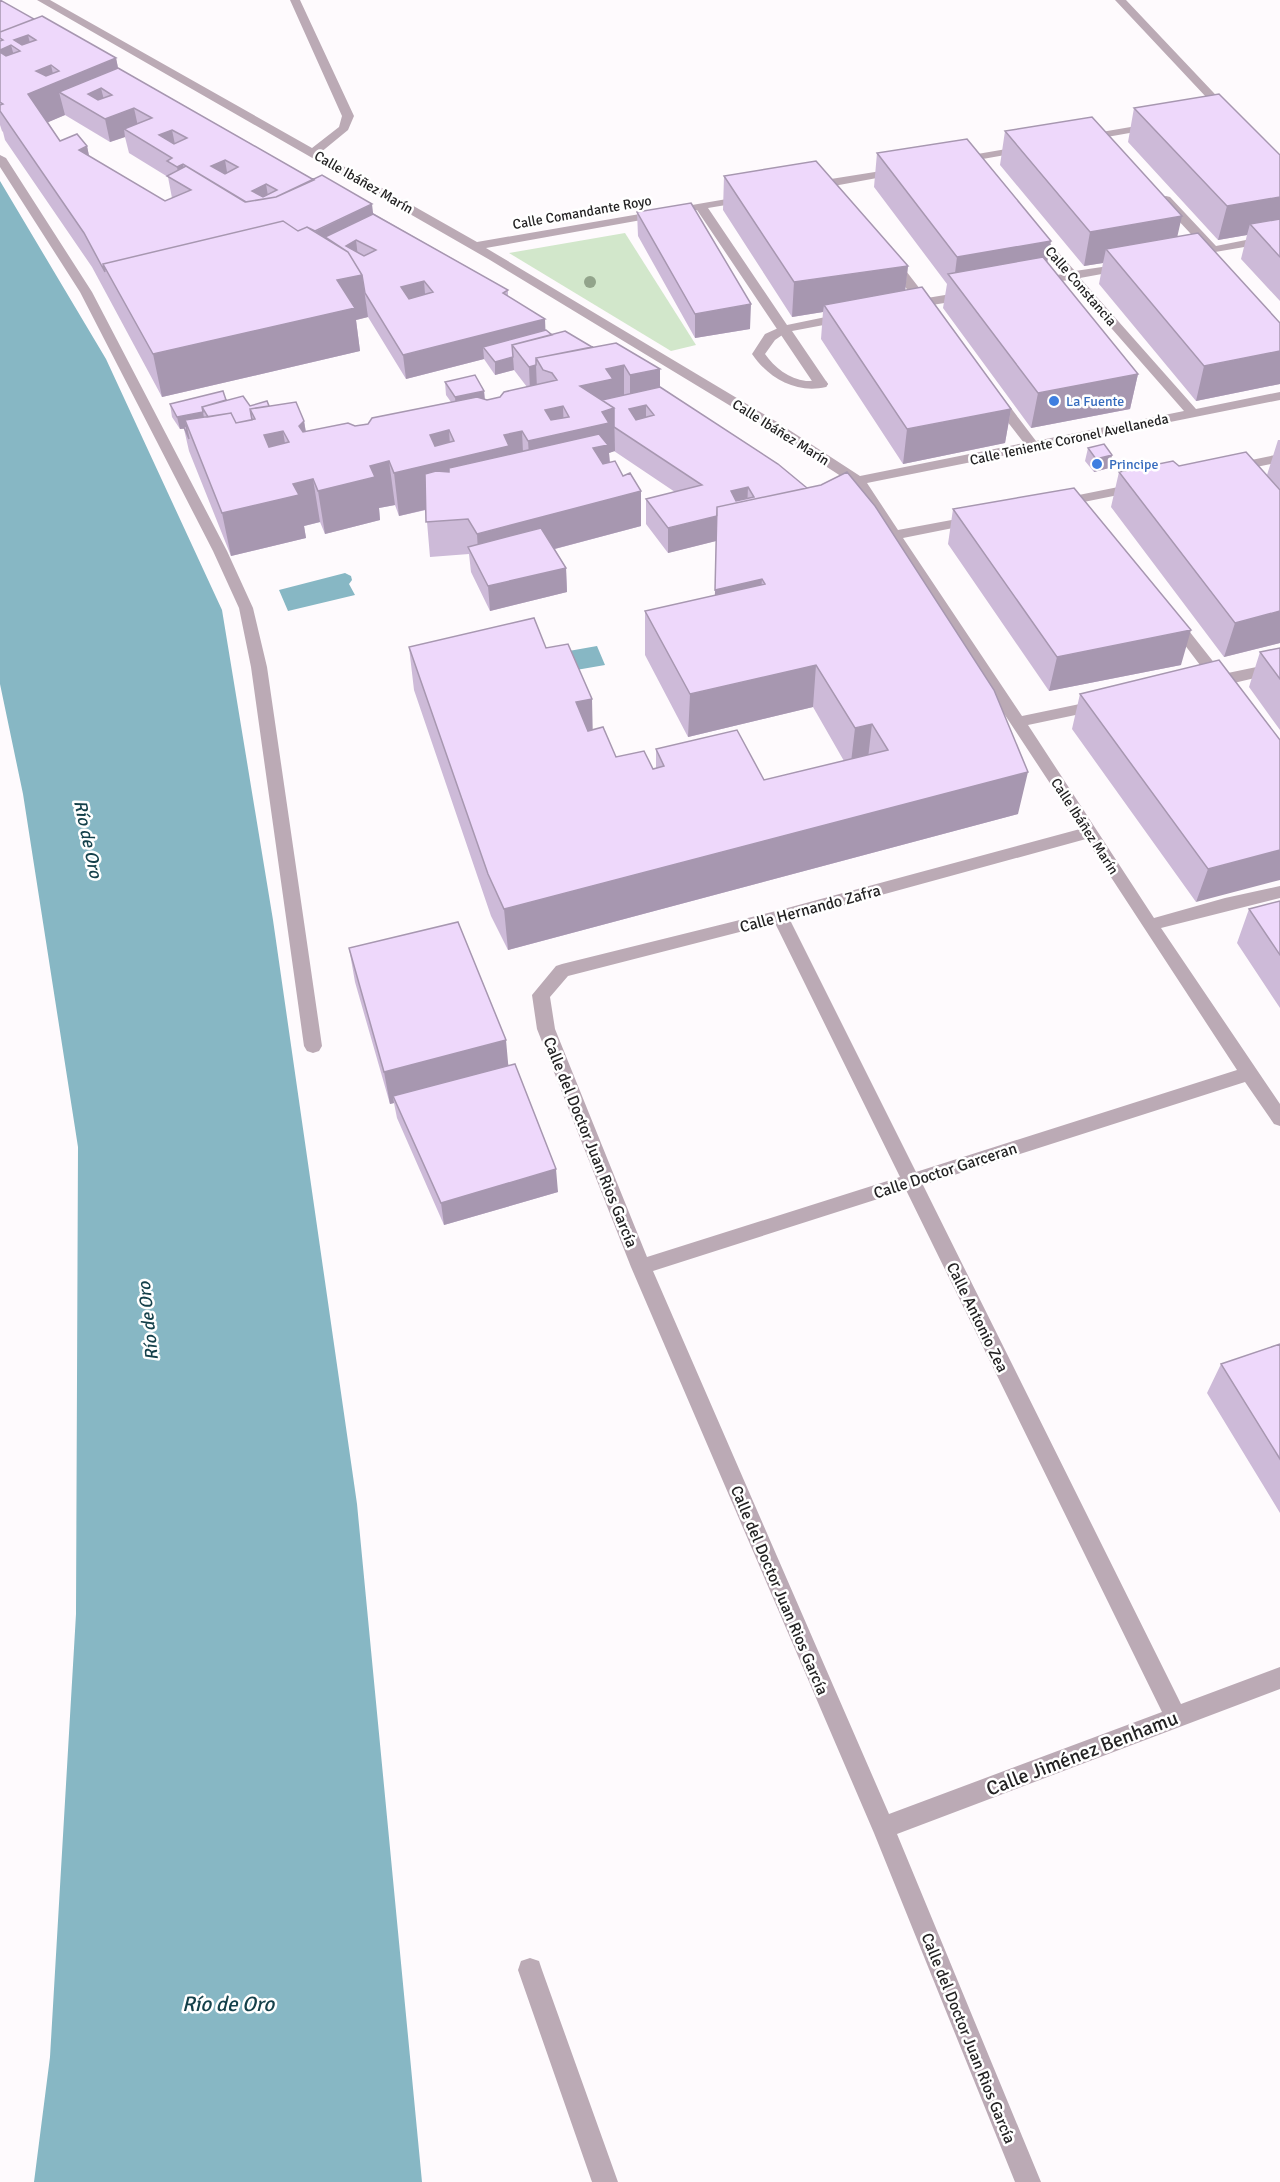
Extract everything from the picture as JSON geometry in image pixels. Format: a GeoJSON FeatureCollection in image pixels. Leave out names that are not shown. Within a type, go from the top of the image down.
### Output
{"type":"FeatureCollection","features":[{"type":"Feature","properties":{"kind":"street","name":"Calle Ibáñez Marín"},"geometry":{"type":"LineString","coordinates":[[42,0],[475,246],[772,425],[858,482],[1280,1119]]}},
{"type":"Feature","properties":{"kind":"street"},"geometry":{"type":"LineString","coordinates":[[295,0],[348,116],[345,128],[313,153]]}},
{"type":"Feature","properties":{"kind":"street"},"geometry":{"type":"LineString","coordinates":[[1120,0],[1226,116]]}},
{"type":"Feature","properties":{"kind":"street"},"geometry":{"type":"LineString","coordinates":[[1072,140],[1110,138],[1161,124]]}},
{"type":"Feature","properties":{"kind":"street"},"geometry":{"type":"LineString","coordinates":[[946,163],[972,163],[1037,146]]}},
{"type":"Feature","properties":{"kind":"street"},"geometry":{"type":"LineString","coordinates":[[0,158],[86,292],[220,551],[246,608],[259,668],[313,1046]]}},
{"type":"Feature","properties":{"kind":"street"},"geometry":{"type":"LineString","coordinates":[[799,189],[836,187],[912,169]]}},
{"type":"Feature","properties":{"kind":"street"},"geometry":{"type":"LineString","coordinates":[[1159,192],[1216,254]]}},
{"type":"Feature","properties":{"kind":"street","name":"Calle Comandante Royo"},"geometry":{"type":"LineString","coordinates":[[475,246],[755,196]]}},
{"type":"Feature","properties":{"kind":"street"},"geometry":{"type":"LineString","coordinates":[[700,206],[784,329],[821,384],[810,386],[794,382],[765,365],[758,354],[770,338],[784,329],[854,316]]}},
{"type":"Feature","properties":{"kind":"street","name":"Calle Constancia"},"geometry":{"type":"LineString","coordinates":[[1024,222],[1193,413]]}},
{"type":"Feature","properties":{"kind":"street"},"geometry":{"type":"LineString","coordinates":[[1177,256],[1216,254],[1280,237]]}},
{"type":"Feature","properties":{"kind":"street"},"geometry":{"type":"LineString","coordinates":[[882,247],[938,321]]}},
{"type":"Feature","properties":{"kind":"street"},"geometry":{"type":"LineString","coordinates":[[1026,284],[1142,263]]}},
{"type":"Feature","properties":{"kind":"street"},"geometry":{"type":"LineString","coordinates":[[901,307],[981,292]]}},
{"type":"Feature","properties":{"kind":"street"},"geometry":{"type":"LineString","coordinates":[[985,384],[1033,446]]}},
{"type":"Feature","properties":{"kind":"street","name":"Calle Teniente Coronel Avellaneda"},"geometry":{"type":"LineString","coordinates":[[858,482],[1280,396]]}},
{"type":"Feature","properties":{"kind":"street"},"geometry":{"type":"LineString","coordinates":[[1229,472],[1280,458]]}},
{"type":"Feature","properties":{"kind":"street"},"geometry":{"type":"LineString","coordinates":[[1046,505],[1149,484]]}},
{"type":"Feature","properties":{"kind":"street"},"geometry":{"type":"LineString","coordinates":[[1080,498],[1094,516]]}},
{"type":"Feature","properties":{"kind":"street"},"geometry":{"type":"LineString","coordinates":[[895,535],[990,516]]}},
{"type":"Feature","properties":{"kind":"street"},"geometry":{"type":"LineString","coordinates":[[1164,607],[1233,697]]}},
{"type":"Feature","properties":{"kind":"street"},"geometry":{"type":"LineString","coordinates":[[1198,684],[1280,667]]}},
{"type":"Feature","properties":{"kind":"street"},"geometry":{"type":"LineString","coordinates":[[1018,722],[1110,703]]}},
{"type":"Feature","properties":{"kind":"street","name":"Calle Hernando Zafra"},"geometry":{"type":"LineString","coordinates":[[541,995],[562,971],[780,916],[1089,833]]}},
{"type":"Feature","properties":{"kind":"street"},"geometry":{"type":"LineString","coordinates":[[1150,925],[1225,904],[1280,892]]}},
{"type":"Feature","properties":{"kind":"street","name":"Calle Antonio Zea"},"geometry":{"type":"LineString","coordinates":[[780,916],[1176,1717]]}},
{"type":"Feature","properties":{"kind":"street","name":"Calle del Doctor Juan Rios García"},"geometry":{"type":"LineString","coordinates":[[541,995],[546,1029],[641,1267],[883,1828],[1028,2182]]}},
{"type":"Feature","properties":{"kind":"street","name":"Calle Doctor Garceran"},"geometry":{"type":"LineString","coordinates":[[641,1267],[1250,1073]]}},
{"type":"Feature","properties":{"kind":"street","name":"Calle Jiménez Benhamu"},"geometry":{"type":"LineString","coordinates":[[883,1828],[1280,1678]]}},
{"type":"Feature","properties":{"kind":"street"},"geometry":{"type":"LineString","coordinates":[[530,1970],[605,2182]]}},
{"type":"Feature","properties":{"kind":"green space"},"geometry":{"type":"Polygon","coordinates":[[[625,233],[696,345],[671,351],[509,253],[625,233]]]}},
{"type":"Feature","properties":{"kind":"water","name":"Río de Oro"},"geometry":{"type":"Polygon","coordinates":[[[0,181],[106,359],[222,610],[273,920],[357,1504],[422,2182],[34,2182],[50,2057],[76,1614],[78,1147],[23,794],[0,684],[0,181]]]}},
{"type":"Feature","properties":{"kind":"water"},"geometry":{"type":"Polygon","coordinates":[[[345,573],[351,576],[352,580],[349,584],[355,595],[288,611],[279,590],[345,573]]]}},
{"type":"Feature","properties":{"kind":"water"},"geometry":{"type":"Polygon","coordinates":[[[597,646],[605,665],[559,673],[552,654],[597,646]]]}},
{"type":"Feature","properties":{"kind":"building"},"geometry":{"type":"Polygon","coordinates":[[[0,0],[34,19],[0,32],[0,0]]]}},
{"type":"Feature","properties":{"kind":"building"},"geometry":{"type":"Polygon","coordinates":[[[42,16],[116,58],[28,94],[60,141],[77,134],[87,146],[79,150],[165,201],[191,190],[167,176],[186,166],[245,202],[276,197],[322,175],[372,204],[315,231],[307,227],[298,231],[283,221],[103,264],[105,272],[84,233],[0,111],[0,105],[3,104],[0,102],[0,52],[6,56],[20,51],[11,45],[0,50],[0,41],[3,40],[0,38],[0,32],[42,16]],[[28,35],[14,40],[22,45],[36,40],[28,35]],[[51,65],[36,71],[46,76],[59,71],[51,65]]]}},
{"type":"Feature","properties":{"kind":"building"},"geometry":{"type":"Polygon","coordinates":[[[118,68],[314,180],[276,197],[246,202],[183,164],[177,167],[167,161],[172,158],[124,129],[152,118],[134,108],[105,119],[59,92],[118,68]],[[101,88],[88,94],[98,100],[112,95],[101,88]],[[172,130],[159,135],[174,144],[187,138],[172,130]],[[225,160],[211,166],[225,174],[238,167],[225,160]],[[266,184],[252,191],[263,197],[277,190],[266,184]]]}},
{"type":"Feature","properties":{"kind":"building"},"geometry":{"type":"Polygon","coordinates":[[[1219,94],[1280,155],[1280,197],[1227,206],[1134,108],[1219,94]]]}},
{"type":"Feature","properties":{"kind":"building"},"geometry":{"type":"Polygon","coordinates":[[[1092,117],[1182,216],[1090,232],[1005,131],[1092,117]]]}},
{"type":"Feature","properties":{"kind":"building"},"geometry":{"type":"Polygon","coordinates":[[[967,139],[1051,241],[957,257],[877,153],[967,139]]]}},
{"type":"Feature","properties":{"kind":"building"},"geometry":{"type":"Polygon","coordinates":[[[816,161],[908,266],[794,282],[724,176],[816,161]]]}},
{"type":"Feature","properties":{"kind":"building"},"geometry":{"type":"Polygon","coordinates":[[[691,203],[751,304],[695,314],[637,212],[691,203]]]}},
{"type":"Feature","properties":{"kind":"building"},"geometry":{"type":"Polygon","coordinates":[[[373,214],[508,290],[503,293],[545,319],[403,355],[365,293],[362,275],[348,252],[325,237],[373,214]],[[356,240],[346,246],[364,256],[376,250],[356,240]],[[424,281],[401,287],[409,299],[433,292],[424,281]]]}},
{"type":"Feature","properties":{"kind":"building"},"geometry":{"type":"Polygon","coordinates":[[[1280,219],[1280,257],[1250,224],[1280,219]]]}},
{"type":"Feature","properties":{"kind":"building"},"geometry":{"type":"Polygon","coordinates":[[[283,221],[298,231],[307,227],[348,252],[362,275],[337,280],[355,308],[153,354],[103,264],[283,221]]]}},
{"type":"Feature","properties":{"kind":"building"},"geometry":{"type":"Polygon","coordinates":[[[1198,233],[1280,323],[1280,351],[1204,366],[1106,249],[1198,233]]]}},
{"type":"Feature","properties":{"kind":"building"},"geometry":{"type":"Polygon","coordinates":[[[1043,257],[1138,374],[1038,393],[948,274],[1043,257]]]}},
{"type":"Feature","properties":{"kind":"building"},"geometry":{"type":"Polygon","coordinates":[[[922,287],[1011,409],[907,429],[824,305],[922,287]]]}},
{"type":"Feature","properties":{"kind":"building"},"geometry":{"type":"Polygon","coordinates":[[[546,330],[552,335],[512,345],[513,357],[495,362],[483,347],[546,330]]]}},
{"type":"Feature","properties":{"kind":"building"},"geometry":{"type":"Polygon","coordinates":[[[565,331],[592,347],[536,358],[536,365],[529,367],[512,345],[565,331]]]}},
{"type":"Feature","properties":{"kind":"building"},"geometry":{"type":"Polygon","coordinates":[[[616,343],[660,369],[630,375],[624,365],[606,369],[613,379],[580,386],[614,408],[602,412],[609,423],[528,441],[522,431],[504,435],[509,446],[394,473],[389,461],[370,466],[375,477],[318,491],[313,479],[293,484],[299,495],[222,513],[185,420],[231,413],[236,423],[255,419],[250,409],[296,402],[304,421],[299,426],[303,432],[348,423],[355,426],[368,424],[372,418],[477,397],[487,400],[500,397],[504,392],[557,380],[552,373],[543,370],[536,358],[616,343]],[[563,406],[545,410],[551,420],[569,417],[563,406]],[[449,430],[430,435],[435,446],[454,441],[449,430]],[[283,431],[264,435],[269,447],[289,442],[283,431]]]}},
{"type":"Feature","properties":{"kind":"building"},"geometry":{"type":"Polygon","coordinates":[[[475,375],[484,391],[455,397],[445,382],[475,375]]]}},
{"type":"Feature","properties":{"kind":"building"},"geometry":{"type":"Polygon","coordinates":[[[660,387],[778,464],[807,488],[717,507],[717,516],[668,528],[646,499],[702,485],[614,427],[614,408],[602,400],[660,387]],[[646,405],[629,409],[636,420],[654,415],[646,405]],[[748,487],[731,491],[736,501],[754,497],[748,487]]]}},
{"type":"Feature","properties":{"kind":"building"},"geometry":{"type":"Polygon","coordinates":[[[223,391],[226,400],[202,407],[203,412],[177,417],[170,404],[223,391]]]}},
{"type":"Feature","properties":{"kind":"building"},"geometry":{"type":"Polygon","coordinates":[[[243,396],[250,406],[267,401],[269,406],[250,409],[252,420],[236,423],[231,413],[208,417],[202,407],[243,396]]]}},
{"type":"Feature","properties":{"kind":"building"},"geometry":{"type":"Polygon","coordinates":[[[599,434],[608,445],[593,448],[603,464],[615,461],[623,476],[630,473],[641,491],[477,534],[468,519],[426,522],[425,474],[436,471],[449,472],[449,468],[599,434]]]}},
{"type":"Feature","properties":{"kind":"building"},"geometry":{"type":"Polygon","coordinates":[[[1104,444],[1112,455],[1096,459],[1088,448],[1104,444]]]}},
{"type":"Feature","properties":{"kind":"building"},"geometry":{"type":"Polygon","coordinates":[[[1246,452],[1280,490],[1280,611],[1235,623],[1119,472],[1173,461],[1179,466],[1246,452]]]}},
{"type":"Feature","properties":{"kind":"building"},"geometry":{"type":"Polygon","coordinates":[[[847,472],[875,506],[994,690],[1028,772],[504,909],[488,874],[409,647],[534,618],[546,648],[568,644],[592,699],[576,702],[588,731],[603,727],[616,757],[644,751],[653,769],[664,766],[656,749],[737,730],[764,780],[888,750],[872,724],[855,728],[816,665],[690,694],[645,611],[765,584],[762,579],[715,590],[717,507],[821,485],[847,472]]]}},
{"type":"Feature","properties":{"kind":"building"},"geometry":{"type":"Polygon","coordinates":[[[1074,488],[1191,630],[1057,657],[953,509],[1074,488]]]}},
{"type":"Feature","properties":{"kind":"building"},"geometry":{"type":"Polygon","coordinates":[[[541,528],[566,568],[488,586],[468,547],[541,528]]]}},
{"type":"Feature","properties":{"kind":"building"},"geometry":{"type":"Polygon","coordinates":[[[1280,648],[1280,679],[1260,652],[1280,648]]]}},
{"type":"Feature","properties":{"kind":"building"},"geometry":{"type":"Polygon","coordinates":[[[1219,660],[1280,740],[1280,850],[1208,869],[1080,694],[1219,660]]]}},
{"type":"Feature","properties":{"kind":"building"},"geometry":{"type":"Polygon","coordinates":[[[1280,901],[1280,955],[1249,909],[1280,901]]]}},
{"type":"Feature","properties":{"kind":"building"},"geometry":{"type":"Polygon","coordinates":[[[458,922],[506,1040],[384,1072],[349,948],[458,922]]]}},
{"type":"Feature","properties":{"kind":"building"},"geometry":{"type":"Polygon","coordinates":[[[515,1064],[556,1169],[441,1203],[393,1096],[515,1064]]]}},
{"type":"Feature","properties":{"kind":"building"},"geometry":{"type":"Polygon","coordinates":[[[1280,1344],[1280,1459],[1221,1364],[1280,1344]]]}},
{"type":"Feature","properties":{"kind":"place","name":"La Fuente"},"geometry":{"type":"Point","coordinates":[1054,401]}},
{"type":"Feature","properties":{"kind":"place","name":"Principe"},"geometry":{"type":"Point","coordinates":[1097,464]}}]}
